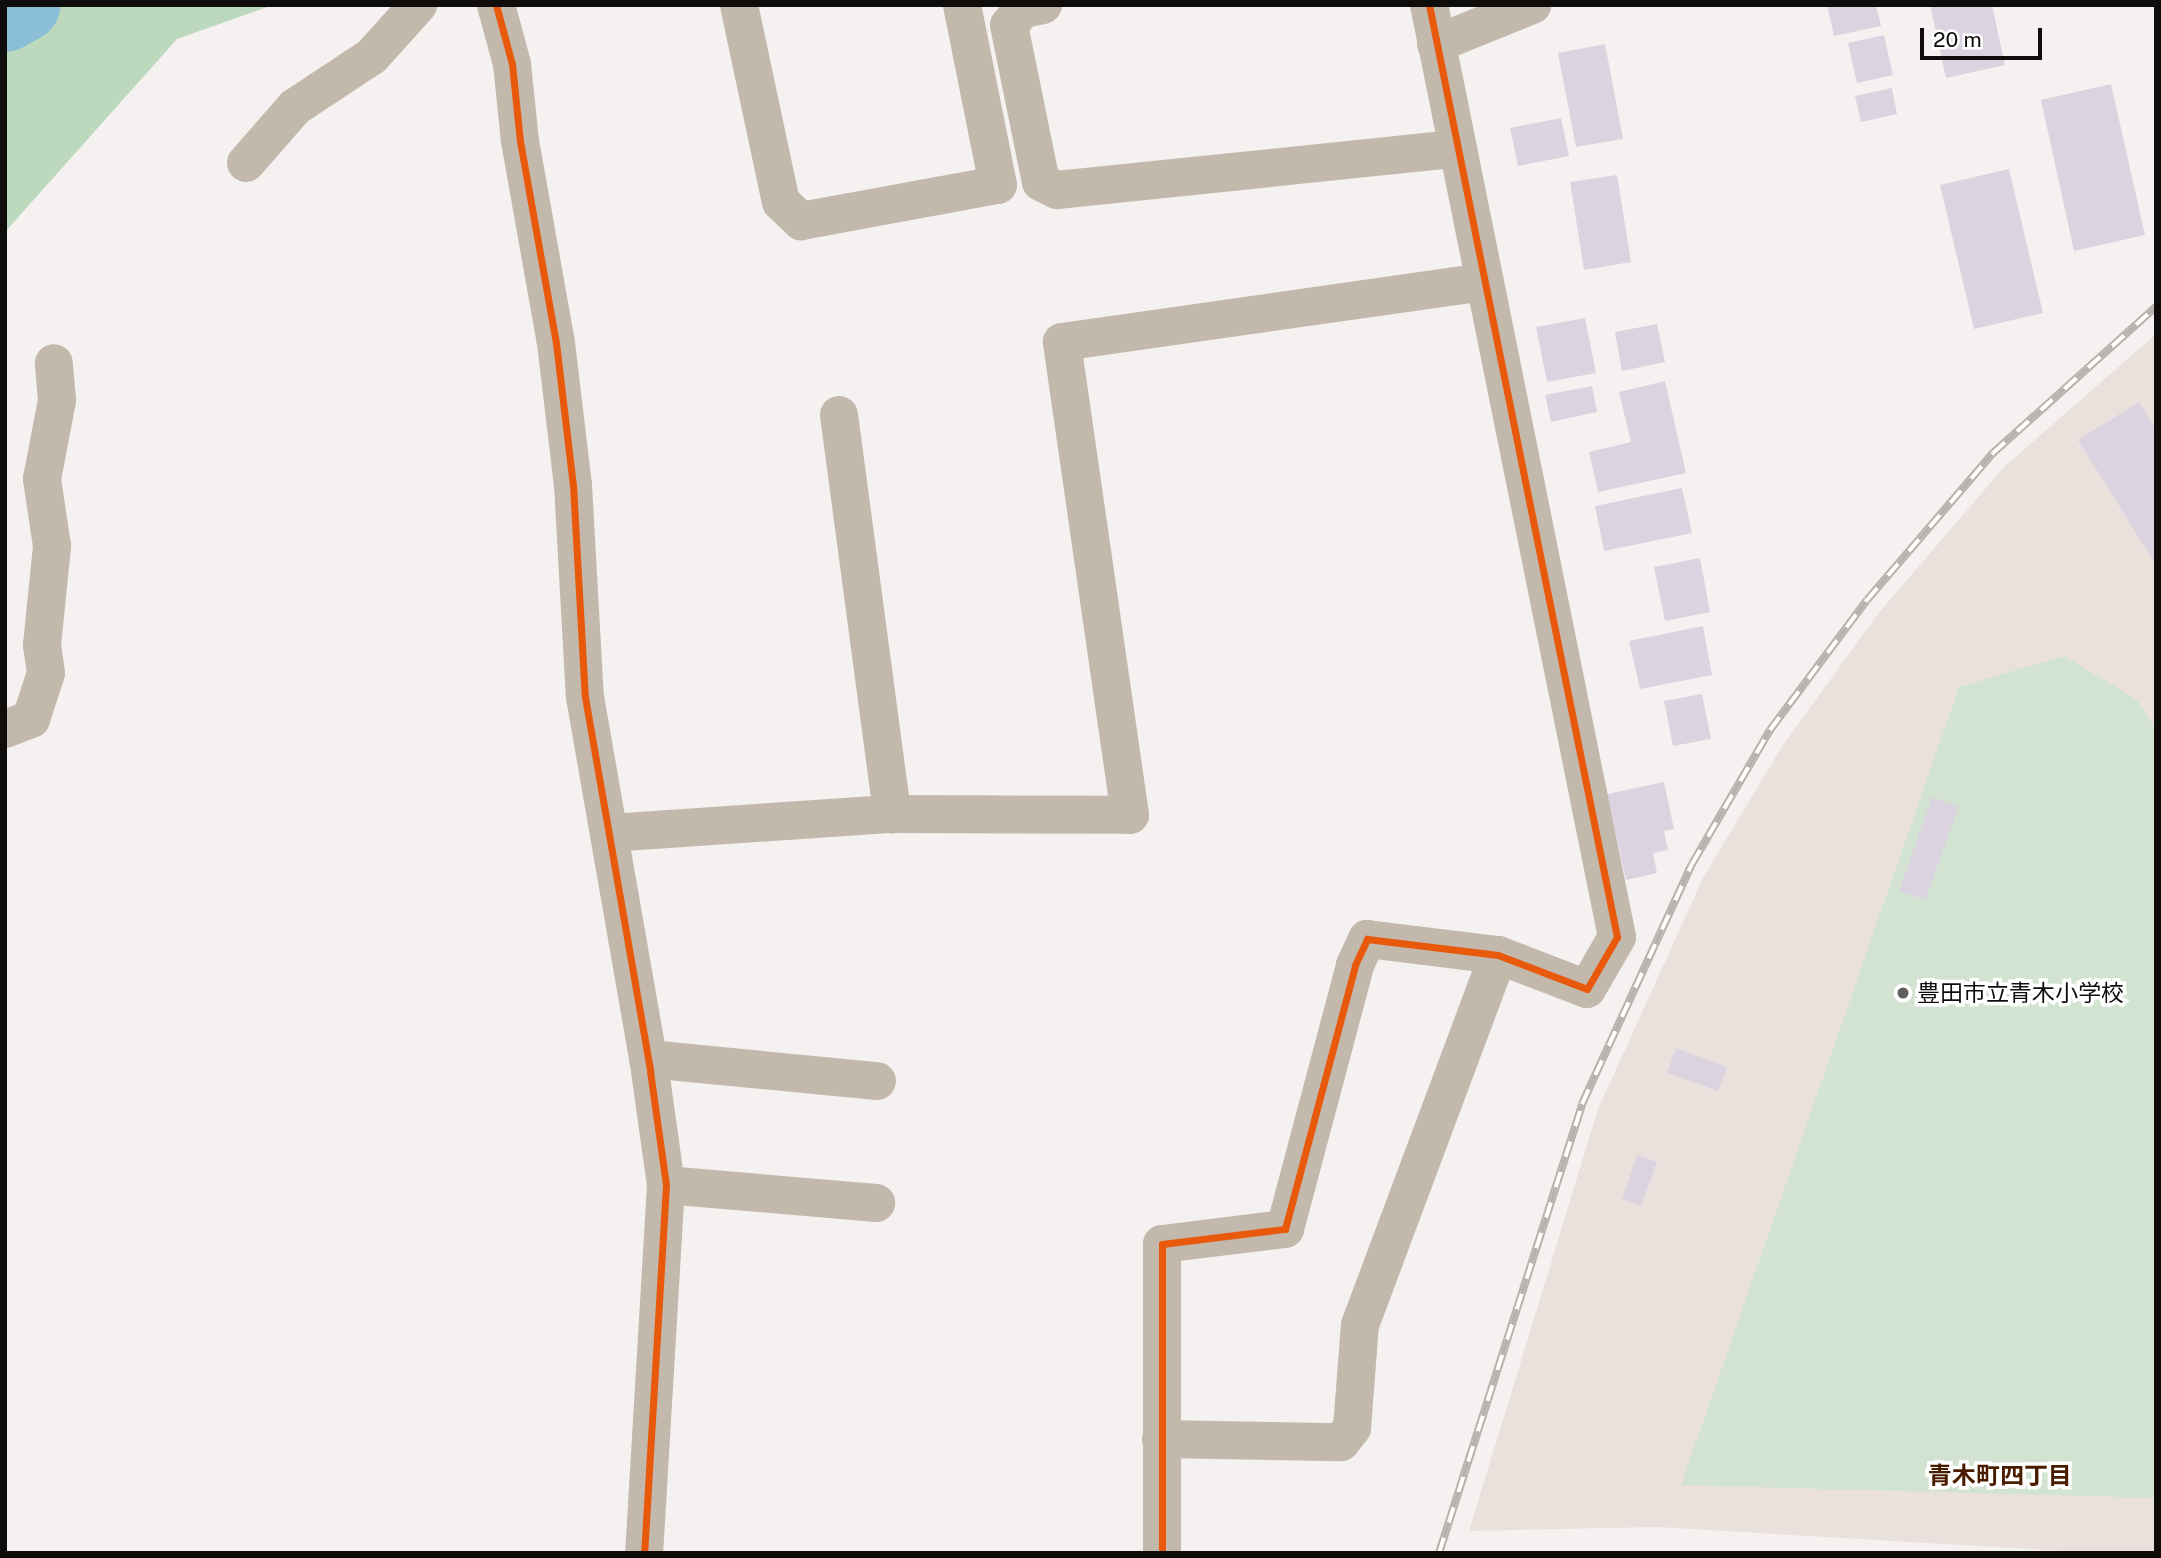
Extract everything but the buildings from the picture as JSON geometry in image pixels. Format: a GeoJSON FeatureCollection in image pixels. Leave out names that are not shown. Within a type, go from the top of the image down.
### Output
{"type":"FeatureCollection","features":[{"type":"Feature","properties":{"kind":"street"},"geometry":{"type":"LineString","coordinates":[[246,163],[295,107],[372,56],[418,5]]}},
{"type":"Feature","properties":{"kind":"street"},"geometry":{"type":"LineString","coordinates":[[496,5],[512,64],[520,141],[555,343],[573,485],[585,697],[648,1059],[666,1185],[644,1553]]}},
{"type":"Feature","properties":{"kind":"street"},"geometry":{"type":"LineString","coordinates":[[739,5],[782,202],[801,221],[998,185],[962,5]]}},
{"type":"Feature","properties":{"kind":"street"},"geometry":{"type":"LineString","coordinates":[[1043,5],[1023,9],[1009,24],[1041,182],[1057,190],[1457,149]]}},
{"type":"Feature","properties":{"kind":"street"},"geometry":{"type":"LineString","coordinates":[[1162,1553],[1162,1244],[1286,1229],[1355,965],[1367,939],[1498,954],[1587,989],[1617,937],[1429,5]]}},
{"type":"Feature","properties":{"kind":"street"},"geometry":{"type":"LineString","coordinates":[[1436,44],[1532,5]]}},
{"type":"Feature","properties":{"kind":"street"},"geometry":{"type":"LineString","coordinates":[[610,833],[892,814],[1130,815],[1062,342],[1485,282]]}},
{"type":"Feature","properties":{"kind":"street"},"geometry":{"type":"LineString","coordinates":[[5,729],[30,719],[46,673],[41,645],[52,546],[42,479],[57,400],[54,363]]}},
{"type":"Feature","properties":{"kind":"street"},"geometry":{"type":"LineString","coordinates":[[839,415],[892,814]]}},
{"type":"Feature","properties":{"kind":"street"},"geometry":{"type":"LineString","coordinates":[[1161,1439],[1341,1442],[1352,1428],[1360,1325],[1498,954]]}},
{"type":"Feature","properties":{"kind":"street"},"geometry":{"type":"LineString","coordinates":[[648,1059],[877,1081]]}},
{"type":"Feature","properties":{"kind":"street"},"geometry":{"type":"LineString","coordinates":[[666,1185],[876,1203]]}},
{"type":"Feature","properties":{"kind":"shaded area","name":"豊田市立青木小学校"},"geometry":{"type":"Polygon","coordinates":[[[2156,334],[2156,1553],[2097,1553],[1657,1527],[1469,1531],[1598,1109],[1704,876],[1783,745],[1877,615],[2005,466],[2156,334]]]}},
{"type":"Feature","properties":{"kind":"green space"},"geometry":{"type":"Polygon","coordinates":[[[5,5],[273,5],[177,39],[5,232],[5,5]]]}},
{"type":"Feature","properties":{"kind":"green space"},"geometry":{"type":"Polygon","coordinates":[[[2064,656],[2136,699],[2156,729],[2156,1498],[1681,1485],[1959,687],[2064,656]]]}},
{"type":"Feature","properties":{"kind":"waterway"},"geometry":{"type":"LineString","coordinates":[[5,15],[23,5]]}},
{"type":"Feature","properties":{"kind":"railway"},"geometry":{"type":"LineString","coordinates":[[1439,1553],[1582,1104],[1692,864],[1770,730],[1867,600],[1993,453],[2156,307]]}},
{"type":"Feature","properties":{"kind":"cycle path"},"geometry":{"type":"LineString","coordinates":[[496,5],[512,64],[520,141],[556,343],[573,485],[585,697],[650,1071],[666,1185],[644,1553]]}},
{"type":"Feature","properties":{"kind":"cycle path"},"geometry":{"type":"LineString","coordinates":[[1162,1553],[1162,1244],[1285,1229],[1355,965],[1367,939],[1498,955],[1587,989],[1617,937],[1429,5]]}},
{"type":"Feature","properties":{"kind":"place","name":"豊田市立青木小学校"},"geometry":{"type":"Point","coordinates":[1903,993]}},
{"type":"Feature","properties":{"kind":"district","name":"青木町四丁目"},"geometry":{"type":"Point","coordinates":[2000,1476]}}]}
